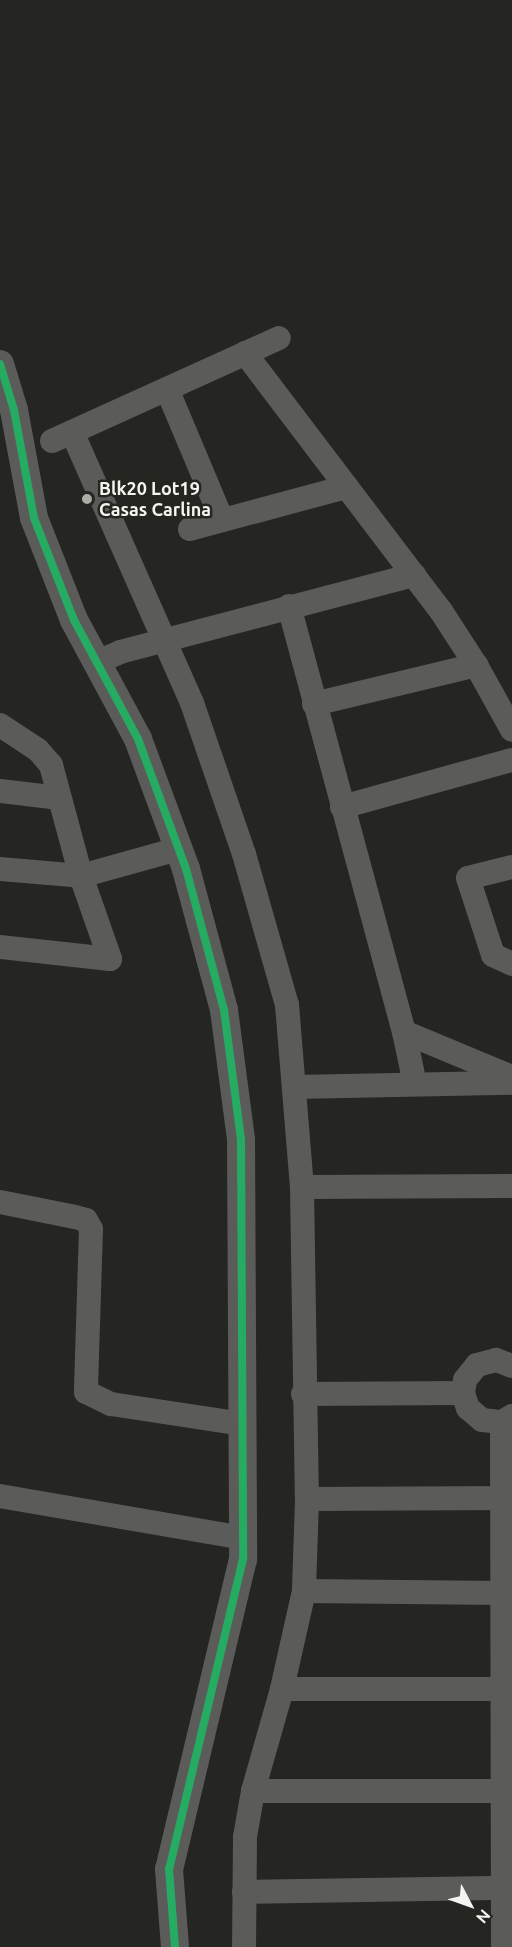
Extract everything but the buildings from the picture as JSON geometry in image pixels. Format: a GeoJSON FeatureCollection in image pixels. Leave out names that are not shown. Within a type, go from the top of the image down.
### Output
{"type":"FeatureCollection","features":[{"type":"Feature","properties":{"kind":"street"},"geometry":{"type":"LineString","coordinates":[[244,1947],[245,1838],[253,1791],[282,1689],[304,1591],[307,1499],[303,1394],[302,1187],[287,1005],[244,854],[192,703],[164,640],[62,436],[279,338]]}},
{"type":"Feature","properties":{"kind":"street"},"geometry":{"type":"LineString","coordinates":[[245,353],[414,575],[476,665],[512,730]]}},
{"type":"Feature","properties":{"kind":"street"},"geometry":{"type":"LineString","coordinates":[[0,364],[14,410],[34,518],[75,620],[138,739],[178,849],[224,1010],[241,1140],[243,1559],[169,1869],[176,1947]]}},
{"type":"Feature","properties":{"kind":"street"},"geometry":{"type":"LineString","coordinates":[[167,389],[222,520]]}},
{"type":"Feature","properties":{"kind":"street"},"geometry":{"type":"LineString","coordinates":[[190,529],[346,487]]}},
{"type":"Feature","properties":{"kind":"street"},"geometry":{"type":"LineString","coordinates":[[97,662],[120,652],[414,575]]}},
{"type":"Feature","properties":{"kind":"street"},"geometry":{"type":"LineString","coordinates":[[289,606],[404,1032],[415,1084]]}},
{"type":"Feature","properties":{"kind":"street"},"geometry":{"type":"LineString","coordinates":[[314,704],[476,665]]}},
{"type":"Feature","properties":{"kind":"street"},"geometry":{"type":"LineString","coordinates":[[0,725],[38,750],[51,765],[81,876],[110,959],[0,947]]}},
{"type":"Feature","properties":{"kind":"street"},"geometry":{"type":"LineString","coordinates":[[342,807],[512,760]]}},
{"type":"Feature","properties":{"kind":"street"},"geometry":{"type":"LineString","coordinates":[[0,791],[60,798]]}},
{"type":"Feature","properties":{"kind":"street"},"geometry":{"type":"LineString","coordinates":[[0,868],[81,876],[178,849]]}},
{"type":"Feature","properties":{"kind":"street"},"geometry":{"type":"LineString","coordinates":[[512,867],[468,878],[494,955],[512,964]]}},
{"type":"Feature","properties":{"kind":"street"},"geometry":{"type":"LineString","coordinates":[[404,1032],[512,1077]]}},
{"type":"Feature","properties":{"kind":"street"},"geometry":{"type":"LineString","coordinates":[[294,1088],[512,1083]]}},
{"type":"Feature","properties":{"kind":"street"},"geometry":{"type":"LineString","coordinates":[[302,1187],[512,1186]]}},
{"type":"Feature","properties":{"kind":"street"},"geometry":{"type":"LineString","coordinates":[[0,1202],[86,1220],[91,1228],[86,1392],[111,1404],[243,1424]]}},
{"type":"Feature","properties":{"kind":"street"},"geometry":{"type":"LineString","coordinates":[[503,1947],[507,1888],[503,1791],[503,1689],[507,1419],[491,1422],[474,1415],[468,1408],[463,1393],[465,1380],[477,1365],[496,1360],[512,1366]]}},
{"type":"Feature","properties":{"kind":"street"},"geometry":{"type":"LineString","coordinates":[[303,1394],[463,1393]]}},
{"type":"Feature","properties":{"kind":"street"},"geometry":{"type":"LineString","coordinates":[[0,1496],[243,1538]]}},
{"type":"Feature","properties":{"kind":"street"},"geometry":{"type":"LineString","coordinates":[[307,1499],[507,1498]]}},
{"type":"Feature","properties":{"kind":"street"},"geometry":{"type":"LineString","coordinates":[[304,1591],[506,1602]]}},
{"type":"Feature","properties":{"kind":"street"},"geometry":{"type":"LineString","coordinates":[[282,1689],[503,1689]]}},
{"type":"Feature","properties":{"kind":"street"},"geometry":{"type":"LineString","coordinates":[[253,1791],[503,1791]]}},
{"type":"Feature","properties":{"kind":"street"},"geometry":{"type":"LineString","coordinates":[[244,1892],[507,1888]]}},
{"type":"Feature","properties":{"kind":"cycle path"},"geometry":{"type":"LineString","coordinates":[[0,364],[14,410],[34,518],[74,620],[138,739],[186,869],[224,1010],[241,1140],[243,1559],[169,1869],[175,1947]]}},
{"type":"Feature","properties":{"kind":"place","name":"Blk20 Lot19 Casas Carlina"},"geometry":{"type":"Point","coordinates":[87,499]}}]}
